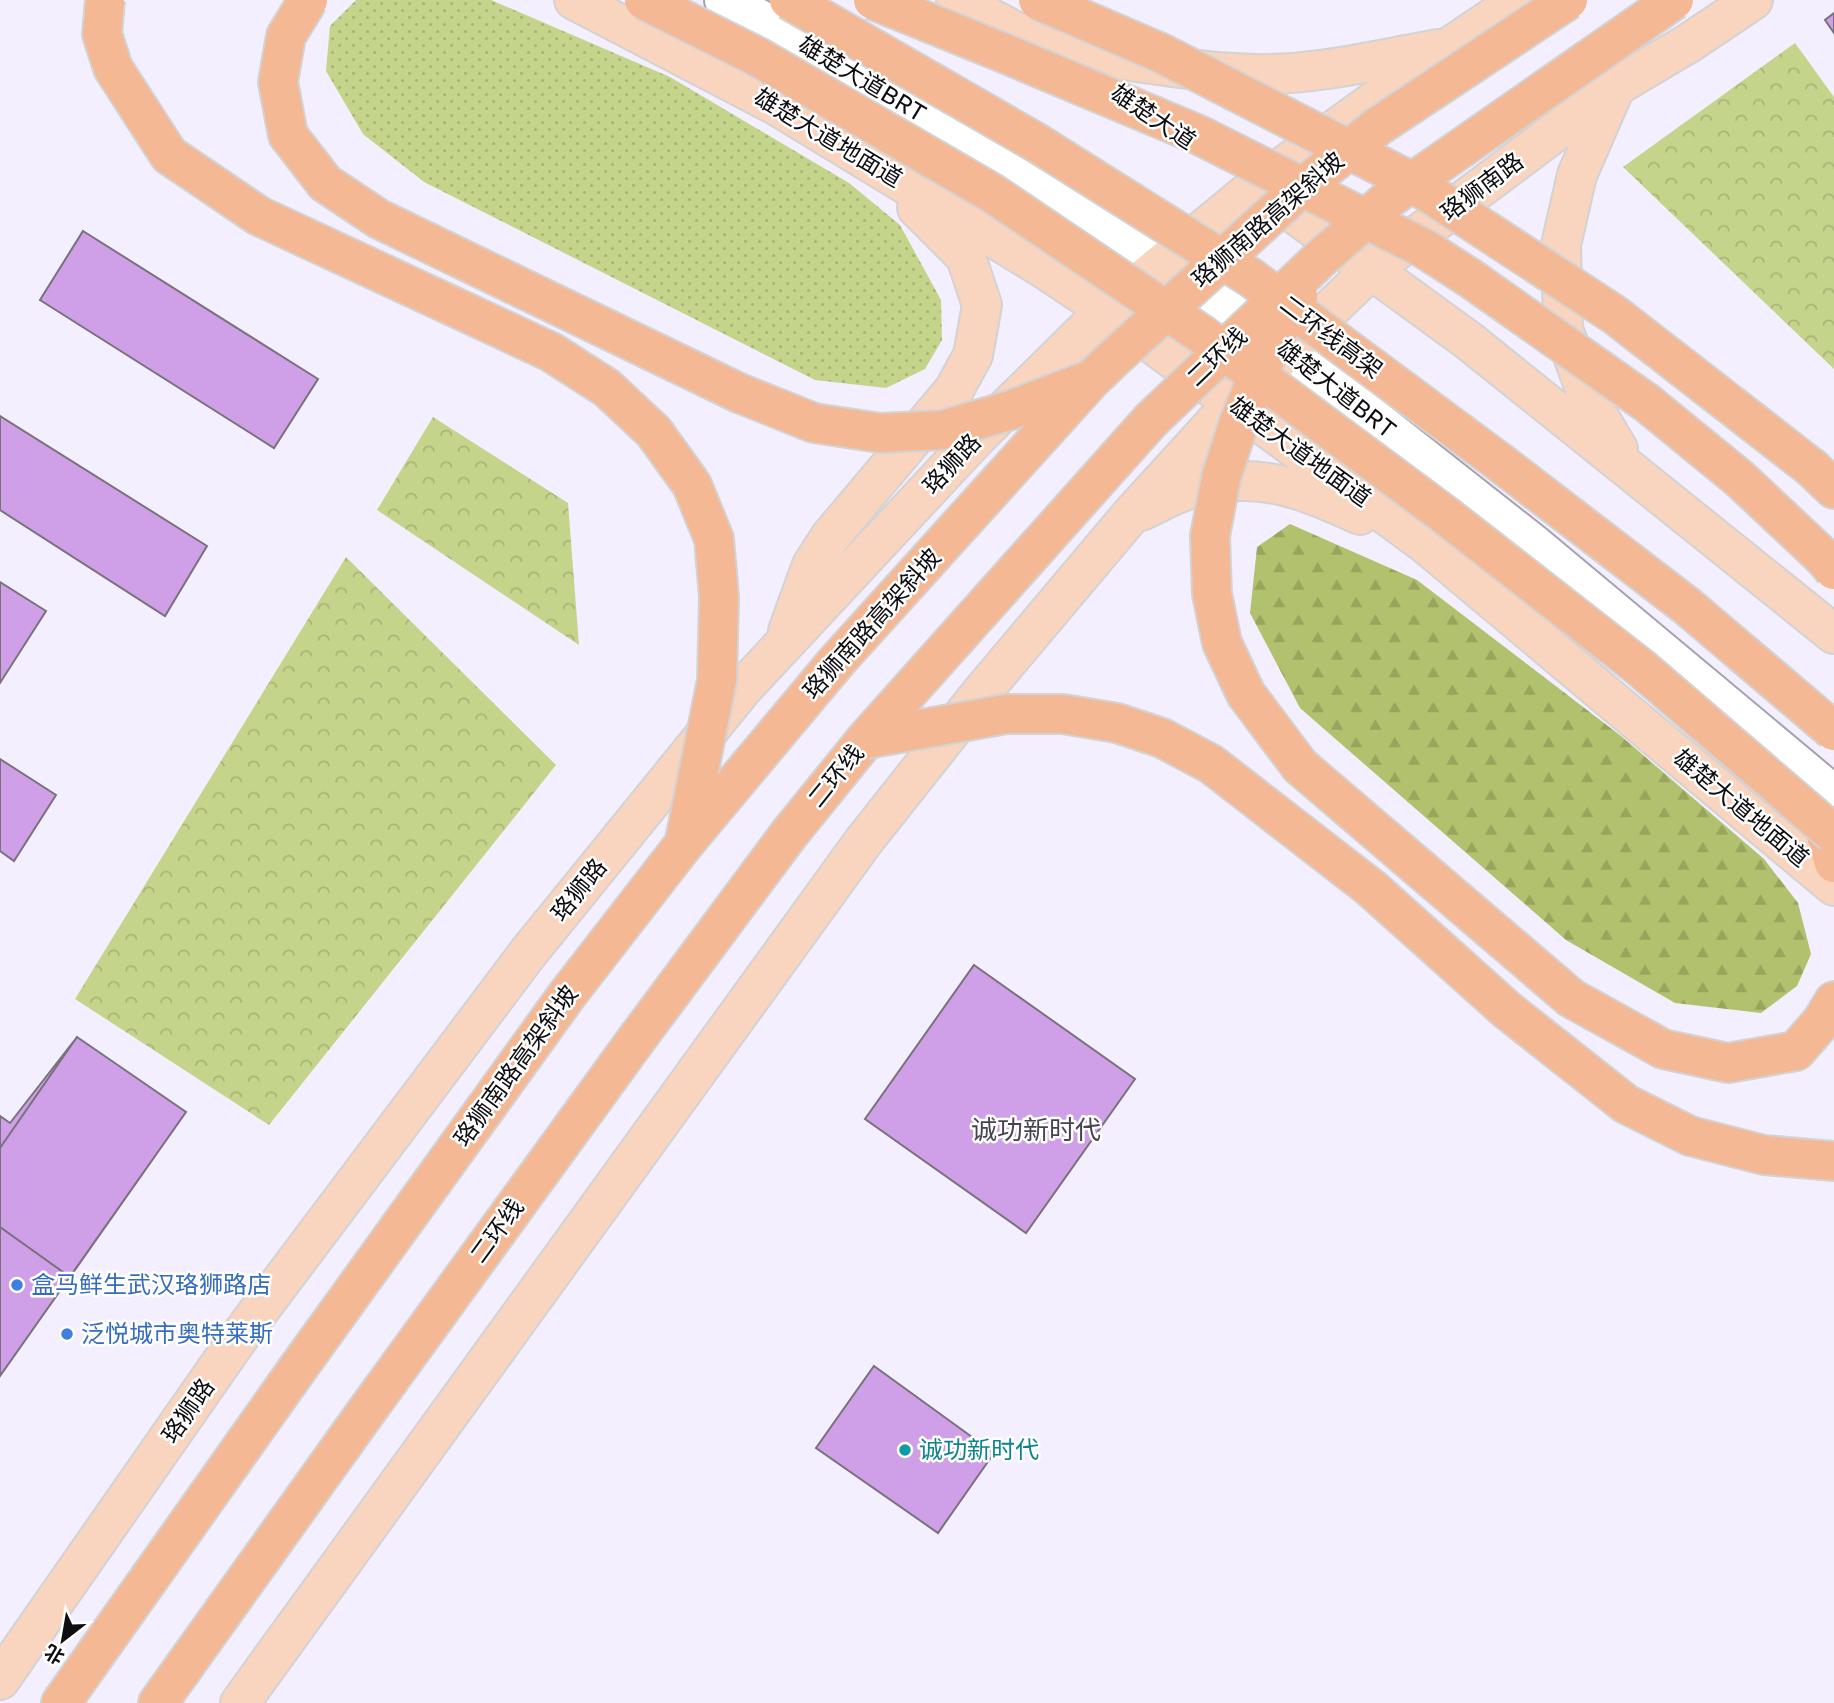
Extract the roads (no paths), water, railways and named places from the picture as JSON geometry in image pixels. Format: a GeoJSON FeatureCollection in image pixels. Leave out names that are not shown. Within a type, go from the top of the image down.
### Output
{"type":"FeatureCollection","features":[{"type":"Feature","properties":{"kind":"highway"},"geometry":{"type":"LineString","coordinates":[[309,0],[286,36],[278,82],[288,135],[325,183],[379,219],[739,393],[814,423],[880,433],[943,430],[1011,410],[1092,379]]}},
{"type":"Feature","properties":{"kind":"highway"},"geometry":{"type":"LineString","coordinates":[[644,0],[758,57],[992,193],[1204,336],[1445,515],[1830,818],[1834,863]]}},
{"type":"Feature","properties":{"kind":"highway","name":"二环线高架"},"geometry":{"type":"LineString","coordinates":[[789,0],[1037,143],[1250,277],[1688,606],[1834,732]]}},
{"type":"Feature","properties":{"kind":"highway"},"geometry":{"type":"LineString","coordinates":[[873,0],[1199,135],[1425,249],[1647,403],[1740,479],[1834,570]]}},
{"type":"Feature","properties":{"kind":"highway"},"geometry":{"type":"LineString","coordinates":[[1038,0],[1161,53],[1412,182],[1615,315],[1812,468],[1834,489]]}},
{"type":"Feature","properties":{"kind":"highway","name":"珞狮南路高架斜坡"},"geometry":{"type":"LineString","coordinates":[[61,1703],[567,995],[684,844],[837,661],[1092,379],[1292,196],[1377,127],[1568,0]]}},
{"type":"Feature","properties":{"kind":"highway","name":"二环线"},"geometry":{"type":"LineString","coordinates":[[158,1703],[666,1000],[789,834],[866,739],[1152,420],[1320,258],[1391,197],[1674,0]]}},
{"type":"Feature","properties":{"kind":"highway"},"geometry":{"type":"LineString","coordinates":[[100,11],[113,68],[169,155],[259,216],[551,352],[607,388],[654,432],[692,485],[714,540],[719,597],[717,680],[684,844]]}},
{"type":"Feature","properties":{"kind":"highway"},"geometry":{"type":"LineString","coordinates":[[1320,258],[1275,335],[1239,422],[1221,478],[1210,536],[1212,594],[1222,643],[1246,694],[1300,766],[1571,999],[1663,1049],[1728,1063],[1796,1051],[1822,1021],[1834,1001]]}},
{"type":"Feature","properties":{"kind":"highway"},"geometry":{"type":"LineString","coordinates":[[866,739],[1006,714],[1077,716],[1117,723],[1162,738],[1211,764],[1371,888],[1507,1010],[1626,1104],[1690,1136],[1764,1155],[1834,1161]]}},
{"type":"Feature","properties":{"kind":"highway"},"geometry":{"type":"LineString","coordinates":[[1764,1155],[1834,1132]]}},
{"type":"Feature","properties":{"kind":"main road","name":"雄楚大道地面道"},"geometry":{"type":"LineString","coordinates":[[574,0],[779,107],[1043,268],[1106,310],[1423,542],[1834,886]]}},
{"type":"Feature","properties":{"kind":"main road"},"geometry":{"type":"LineString","coordinates":[[956,0],[1049,49],[1196,70],[1256,74],[1317,70],[1448,48]]}},
{"type":"Feature","properties":{"kind":"main road"},"geometry":{"type":"LineString","coordinates":[[1519,0],[1256,186],[1469,341],[1834,634]]}},
{"type":"Feature","properties":{"kind":"main road","name":"珞狮南路"},"geometry":{"type":"LineString","coordinates":[[1233,403],[1372,269],[1615,87],[1754,0]]}},
{"type":"Feature","properties":{"kind":"main road","name":"雄楚大道"},"geometry":{"type":"LineString","coordinates":[[1049,49],[1256,186]]}},
{"type":"Feature","properties":{"kind":"main road"},"geometry":{"type":"LineString","coordinates":[[1615,87],[1577,175],[1561,245],[1563,329],[1590,401],[1632,471]]}},
{"type":"Feature","properties":{"kind":"main road"},"geometry":{"type":"LineString","coordinates":[[782,646],[812,565],[830,537],[954,390],[973,355],[982,305],[966,257],[919,209],[817,130]]}},
{"type":"Feature","properties":{"kind":"main road","name":"珞狮路"},"geometry":{"type":"LineString","coordinates":[[0,1680],[237,1340],[528,953],[743,688],[977,437],[1106,310],[1256,186]]}},
{"type":"Feature","properties":{"kind":"main road"},"geometry":{"type":"LineString","coordinates":[[240,1703],[863,842],[981,693],[1130,516],[1233,403]]}},
{"type":"Feature","properties":{"kind":"main road"},"geometry":{"type":"LineString","coordinates":[[1130,516],[1195,487],[1245,480],[1284,485],[1317,496],[1423,542]]}},
{"type":"Feature","properties":{"kind":"lane","name":"雄楚大道BRT"},"geometry":{"type":"LineString","coordinates":[[724,0],[801,41],[1164,261],[1287,350],[1536,545],[1830,818]]}},
{"type":"Feature","properties":{"kind":"place","name":"盒马鲜生武汉珞狮路店"},"geometry":{"type":"Point","coordinates":[17,1285]}},
{"type":"Feature","properties":{"kind":"place","name":"泛悦城市奥特莱斯"},"geometry":{"type":"Point","coordinates":[67,1334]}},
{"type":"Feature","properties":{"kind":"place","name":"诚功新时代"},"geometry":{"type":"Point","coordinates":[905,1450]}},
{"type":"Feature","properties":{"kind":"district","name":"诚功新时代"},"geometry":{"type":"Point","coordinates":[1036,1130]}}]}
